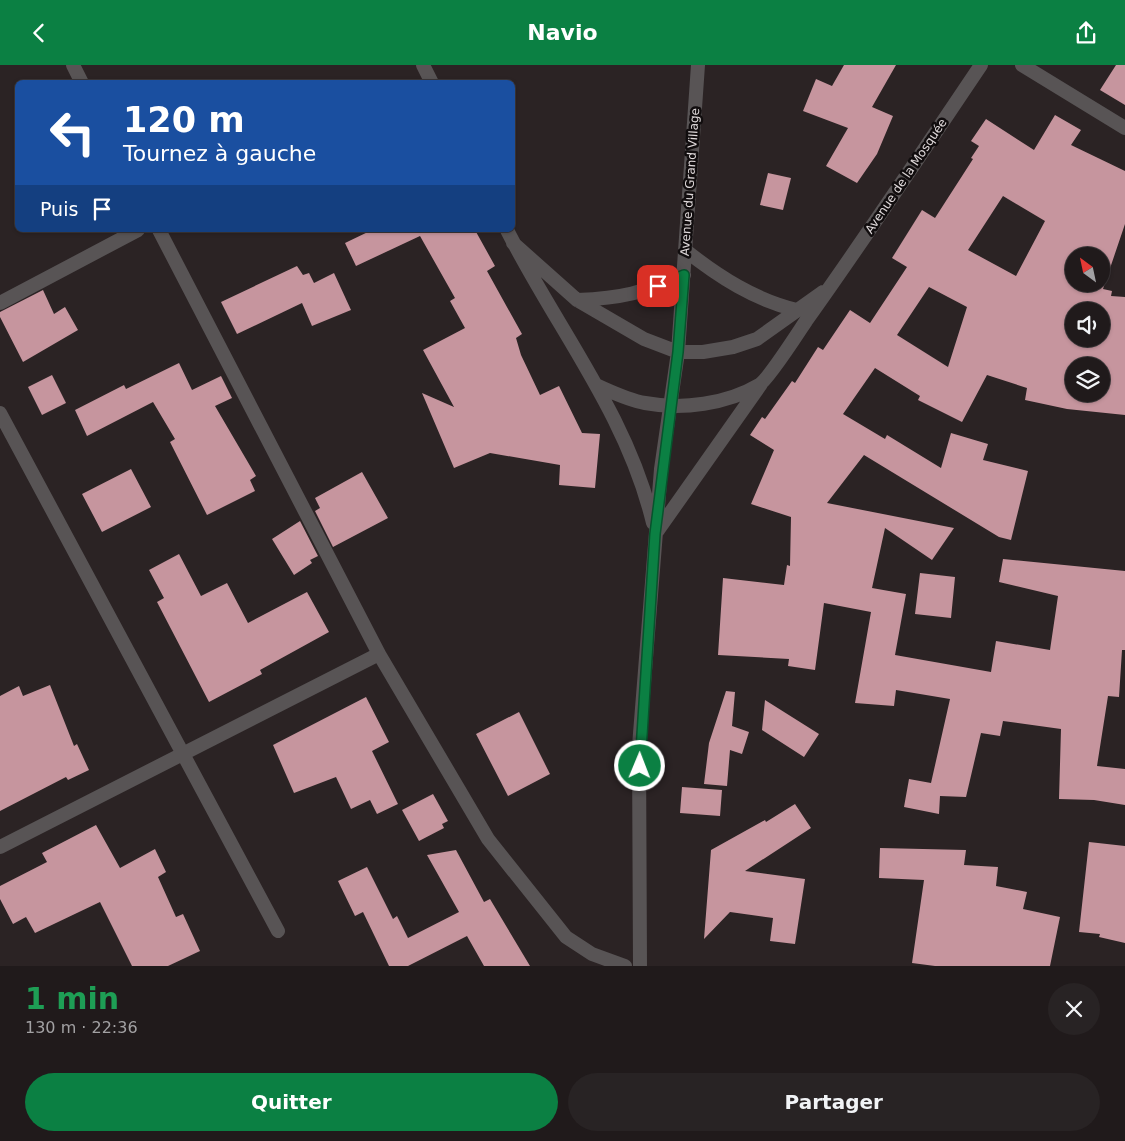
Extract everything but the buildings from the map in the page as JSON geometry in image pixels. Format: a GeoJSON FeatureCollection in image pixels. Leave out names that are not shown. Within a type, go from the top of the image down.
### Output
{"type":"FeatureCollection","features":[{"type":"Feature","properties":{"kind":"street"},"geometry":{"type":"LineString","coordinates":[[73,65],[80,80]]}},
{"type":"Feature","properties":{"kind":"street"},"geometry":{"type":"LineString","coordinates":[[423,65],[430,80]]}},
{"type":"Feature","properties":{"kind":"street","name":"Avenue du Grand Village"},"geometry":{"type":"LineString","coordinates":[[640,966],[640,746],[655,534],[678,352],[698,65]]}},
{"type":"Feature","properties":{"kind":"street","name":"Avenue de la Mosquée"},"geometry":{"type":"LineString","coordinates":[[655,534],[831,286],[981,65]]}},
{"type":"Feature","properties":{"kind":"street"},"geometry":{"type":"LineString","coordinates":[[1022,65],[1125,128]]}},
{"type":"Feature","properties":{"kind":"street"},"geometry":{"type":"LineString","coordinates":[[0,303],[134,232]]}},
{"type":"Feature","properties":{"kind":"street"},"geometry":{"type":"LineString","coordinates":[[160,232],[378,654],[488,839],[566,937],[592,954],[625,966]]}},
{"type":"Feature","properties":{"kind":"street"},"geometry":{"type":"LineString","coordinates":[[508,232],[621,430],[637,469],[655,534]]}},
{"type":"Feature","properties":{"kind":"street"},"geometry":{"type":"LineString","coordinates":[[513,243],[577,299],[644,339],[678,352],[702,352],[733,347],[757,339],[831,286]]}},
{"type":"Feature","properties":{"kind":"street"},"geometry":{"type":"LineString","coordinates":[[686,250],[707,268],[770,303],[797,310]]}},
{"type":"Feature","properties":{"kind":"street"},"geometry":{"type":"LineString","coordinates":[[577,299],[615,298],[645,291],[684,275]]}},
{"type":"Feature","properties":{"kind":"street"},"geometry":{"type":"LineString","coordinates":[[596,385],[626,398],[646,403],[672,405],[703,404],[729,398],[761,384]]}},
{"type":"Feature","properties":{"kind":"street"},"geometry":{"type":"LineString","coordinates":[[0,413],[278,931]]}},
{"type":"Feature","properties":{"kind":"street"},"geometry":{"type":"LineString","coordinates":[[0,847],[378,654]]}},
{"type":"Feature","properties":{"kind":"route"},"geometry":{"type":"LineString","coordinates":[[640,766],[655,534],[678,352],[684,275],[658,286]]}}]}
